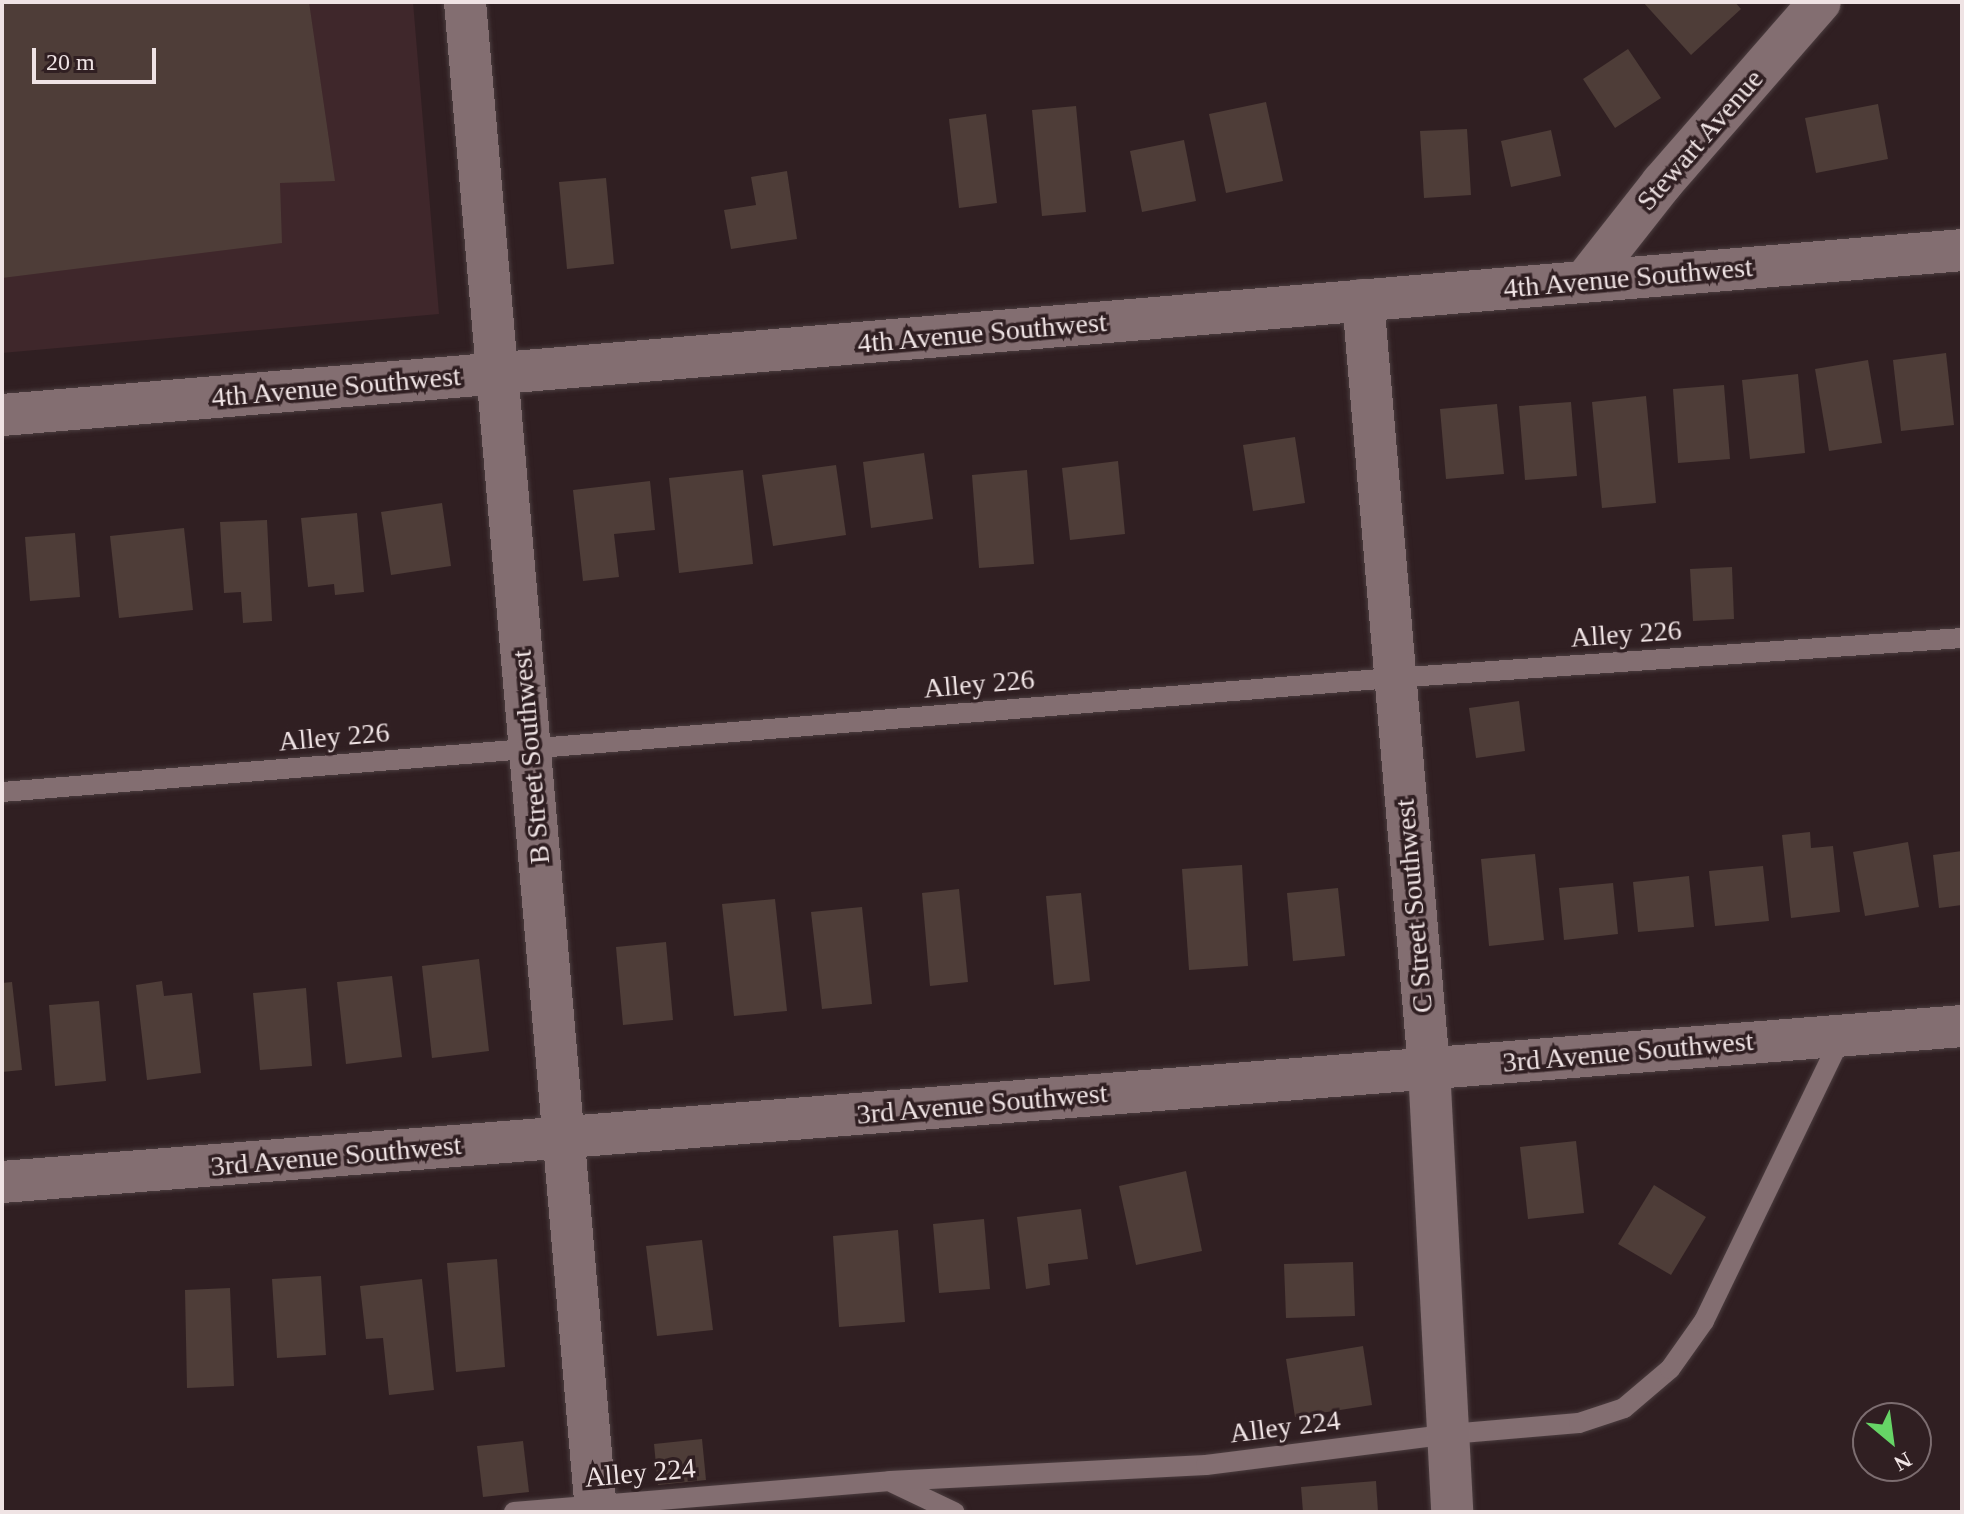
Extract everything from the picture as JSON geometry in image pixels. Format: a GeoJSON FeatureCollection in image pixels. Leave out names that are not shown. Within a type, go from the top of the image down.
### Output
{"type":"FeatureCollection","features":[{"type":"Feature","properties":{"kind":"street","name":"B Street Southwest"},"geometry":{"type":"LineString","coordinates":[[465,2],[596,1509]]}},
{"type":"Feature","properties":{"kind":"street","name":"Stewart Avenue"},"geometry":{"type":"LineString","coordinates":[[1585,281],[1662,183],[1820,2]]}},
{"type":"Feature","properties":{"kind":"street","name":"4th Avenue Southwest"},"geometry":{"type":"LineString","coordinates":[[2,415],[1962,250]]}},
{"type":"Feature","properties":{"kind":"street","name":"C Street Southwest"},"geometry":{"type":"LineString","coordinates":[[1363,300],[1393,678],[1429,1068],[1452,1512]]}},
{"type":"Feature","properties":{"kind":"street","name":"3rd Avenue Southwest"},"geometry":{"type":"LineString","coordinates":[[2,1182],[1962,1026]]}},
{"type":"Feature","properties":{"kind":"lane","name":"Alley 226"},"geometry":{"type":"LineString","coordinates":[[2,792],[1393,678],[1962,638]]}},
{"type":"Feature","properties":{"kind":"lane","name":"Alley 224"},"geometry":{"type":"LineString","coordinates":[[514,1512],[596,1509],[890,1481],[1206,1465],[1450,1434],[1579,1423],[1624,1408],[1670,1369],[1704,1321],[1842,1035]]}},
{"type":"Feature","properties":{"kind":"lane"},"geometry":{"type":"LineString","coordinates":[[890,1481],[954,1512]]}},
{"type":"Feature","properties":{"kind":"shaded area"},"geometry":{"type":"Polygon","coordinates":[[[2,2],[413,2],[439,314],[2,353],[2,2]]]}},
{"type":"Feature","properties":{"kind":"building"},"geometry":{"type":"Polygon","coordinates":[[[2,2],[309,2],[335,181],[280,183],[282,243],[2,278],[2,2]]]}},
{"type":"Feature","properties":{"kind":"building"},"geometry":{"type":"Polygon","coordinates":[[[1643,2],[1735,2],[1741,9],[1691,55],[1643,2]]]}},
{"type":"Feature","properties":{"kind":"building"},"geometry":{"type":"Polygon","coordinates":[[[1628,49],[1661,98],[1615,128],[1583,79],[1628,49]]]}},
{"type":"Feature","properties":{"kind":"building"},"geometry":{"type":"Polygon","coordinates":[[[1266,102],[1283,181],[1226,193],[1209,114],[1266,102]]]}},
{"type":"Feature","properties":{"kind":"building"},"geometry":{"type":"Polygon","coordinates":[[[1878,104],[1888,159],[1816,173],[1805,118],[1878,104]]]}},
{"type":"Feature","properties":{"kind":"building"},"geometry":{"type":"Polygon","coordinates":[[[1076,106],[1086,212],[1042,216],[1032,110],[1076,106]]]}},
{"type":"Feature","properties":{"kind":"building"},"geometry":{"type":"Polygon","coordinates":[[[986,114],[997,203],[959,208],[949,119],[986,114]]]}},
{"type":"Feature","properties":{"kind":"building"},"geometry":{"type":"Polygon","coordinates":[[[1467,129],[1471,195],[1424,198],[1420,131],[1467,129]]]}},
{"type":"Feature","properties":{"kind":"building"},"geometry":{"type":"Polygon","coordinates":[[[1551,130],[1561,176],[1511,187],[1501,141],[1551,130]]]}},
{"type":"Feature","properties":{"kind":"building"},"geometry":{"type":"Polygon","coordinates":[[[1184,140],[1196,201],[1142,212],[1130,151],[1184,140]]]}},
{"type":"Feature","properties":{"kind":"building"},"geometry":{"type":"Polygon","coordinates":[[[787,171],[797,239],[731,249],[724,210],[756,205],[751,177],[787,171]]]}},
{"type":"Feature","properties":{"kind":"building"},"geometry":{"type":"Polygon","coordinates":[[[606,178],[614,264],[567,269],[559,182],[606,178]]]}},
{"type":"Feature","properties":{"kind":"building"},"geometry":{"type":"Polygon","coordinates":[[[1946,353],[1954,425],[1901,431],[1893,360],[1946,353]]]}},
{"type":"Feature","properties":{"kind":"building"},"geometry":{"type":"Polygon","coordinates":[[[1868,360],[1882,443],[1829,451],[1815,369],[1868,360]]]}},
{"type":"Feature","properties":{"kind":"building"},"geometry":{"type":"Polygon","coordinates":[[[1798,374],[1805,453],[1750,459],[1742,380],[1798,374]]]}},
{"type":"Feature","properties":{"kind":"building"},"geometry":{"type":"Polygon","coordinates":[[[1724,385],[1730,459],[1678,463],[1673,389],[1724,385]]]}},
{"type":"Feature","properties":{"kind":"building"},"geometry":{"type":"Polygon","coordinates":[[[1646,396],[1656,503],[1602,508],[1592,402],[1646,396]]]}},
{"type":"Feature","properties":{"kind":"building"},"geometry":{"type":"Polygon","coordinates":[[[1571,402],[1577,476],[1525,480],[1519,406],[1571,402]]]}},
{"type":"Feature","properties":{"kind":"building"},"geometry":{"type":"Polygon","coordinates":[[[1497,404],[1504,474],[1446,479],[1440,409],[1497,404]]]}},
{"type":"Feature","properties":{"kind":"building"},"geometry":{"type":"Polygon","coordinates":[[[1295,437],[1305,503],[1253,511],[1243,445],[1295,437]]]}},
{"type":"Feature","properties":{"kind":"building"},"geometry":{"type":"Polygon","coordinates":[[[924,453],[933,519],[871,528],[863,462],[924,453]]]}},
{"type":"Feature","properties":{"kind":"building"},"geometry":{"type":"Polygon","coordinates":[[[1118,461],[1125,534],[1070,540],[1062,468],[1118,461]]]}},
{"type":"Feature","properties":{"kind":"building"},"geometry":{"type":"Polygon","coordinates":[[[836,465],[846,535],[773,546],[762,475],[836,465]]]}},
{"type":"Feature","properties":{"kind":"building"},"geometry":{"type":"Polygon","coordinates":[[[743,470],[753,564],[679,573],[669,478],[743,470]]]}},
{"type":"Feature","properties":{"kind":"building"},"geometry":{"type":"Polygon","coordinates":[[[1027,470],[1034,564],[979,568],[972,475],[1027,470]]]}},
{"type":"Feature","properties":{"kind":"building"},"geometry":{"type":"Polygon","coordinates":[[[650,481],[655,530],[614,534],[619,577],[583,581],[573,490],[650,481]]]}},
{"type":"Feature","properties":{"kind":"building"},"geometry":{"type":"Polygon","coordinates":[[[442,503],[451,566],[391,575],[381,512],[442,503]]]}},
{"type":"Feature","properties":{"kind":"building"},"geometry":{"type":"Polygon","coordinates":[[[357,513],[364,592],[335,595],[334,584],[308,587],[301,518],[357,513]]]}},
{"type":"Feature","properties":{"kind":"building"},"geometry":{"type":"Polygon","coordinates":[[[267,520],[272,621],[243,623],[241,592],[224,593],[220,522],[267,520]]]}},
{"type":"Feature","properties":{"kind":"building"},"geometry":{"type":"Polygon","coordinates":[[[184,528],[193,610],[119,618],[110,536],[184,528]]]}},
{"type":"Feature","properties":{"kind":"building"},"geometry":{"type":"Polygon","coordinates":[[[75,533],[80,597],[30,601],[25,537],[75,533]]]}},
{"type":"Feature","properties":{"kind":"building"},"geometry":{"type":"Polygon","coordinates":[[[1732,567],[1734,619],[1693,621],[1690,569],[1732,567]]]}},
{"type":"Feature","properties":{"kind":"building"},"geometry":{"type":"Polygon","coordinates":[[[1519,701],[1525,751],[1476,758],[1469,708],[1519,701]]]}},
{"type":"Feature","properties":{"kind":"building"},"geometry":{"type":"Polygon","coordinates":[[[1810,832],[1811,848],[1833,846],[1840,912],[1791,918],[1782,835],[1810,832]]]}},
{"type":"Feature","properties":{"kind":"building"},"geometry":{"type":"Polygon","coordinates":[[[1908,842],[1919,907],[1865,916],[1853,852],[1908,842]]]}},
{"type":"Feature","properties":{"kind":"building"},"geometry":{"type":"Polygon","coordinates":[[[1962,851],[1962,905],[1939,908],[1933,855],[1962,851]]]}},
{"type":"Feature","properties":{"kind":"building"},"geometry":{"type":"Polygon","coordinates":[[[1535,854],[1544,940],[1489,946],[1481,859],[1535,854]]]}},
{"type":"Feature","properties":{"kind":"building"},"geometry":{"type":"Polygon","coordinates":[[[1242,865],[1248,966],[1189,970],[1182,869],[1242,865]]]}},
{"type":"Feature","properties":{"kind":"building"},"geometry":{"type":"Polygon","coordinates":[[[1763,866],[1769,921],[1715,926],[1709,871],[1763,866]]]}},
{"type":"Feature","properties":{"kind":"building"},"geometry":{"type":"Polygon","coordinates":[[[1689,876],[1694,927],[1638,932],[1633,882],[1689,876]]]}},
{"type":"Feature","properties":{"kind":"building"},"geometry":{"type":"Polygon","coordinates":[[[1613,883],[1618,934],[1564,940],[1559,888],[1613,883]]]}},
{"type":"Feature","properties":{"kind":"building"},"geometry":{"type":"Polygon","coordinates":[[[1338,888],[1345,956],[1293,961],[1287,893],[1338,888]]]}},
{"type":"Feature","properties":{"kind":"building"},"geometry":{"type":"Polygon","coordinates":[[[959,889],[968,982],[930,986],[922,893],[959,889]]]}},
{"type":"Feature","properties":{"kind":"building"},"geometry":{"type":"Polygon","coordinates":[[[1081,893],[1090,981],[1054,985],[1046,896],[1081,893]]]}},
{"type":"Feature","properties":{"kind":"building"},"geometry":{"type":"Polygon","coordinates":[[[775,899],[787,1011],[734,1016],[722,904],[775,899]]]}},
{"type":"Feature","properties":{"kind":"building"},"geometry":{"type":"Polygon","coordinates":[[[862,907],[872,1004],[822,1009],[811,912],[862,907]]]}},
{"type":"Feature","properties":{"kind":"building"},"geometry":{"type":"Polygon","coordinates":[[[666,942],[673,1020],[623,1025],[616,947],[666,942]]]}},
{"type":"Feature","properties":{"kind":"building"},"geometry":{"type":"Polygon","coordinates":[[[479,959],[489,1051],[432,1058],[422,966],[479,959]]]}},
{"type":"Feature","properties":{"kind":"building"},"geometry":{"type":"Polygon","coordinates":[[[392,976],[402,1057],[346,1064],[337,982],[392,976]]]}},
{"type":"Feature","properties":{"kind":"building"},"geometry":{"type":"Polygon","coordinates":[[[162,981],[164,996],[192,993],[201,1073],[147,1080],[136,985],[162,981]]]}},
{"type":"Feature","properties":{"kind":"building"},"geometry":{"type":"Polygon","coordinates":[[[12,982],[22,1070],[2,1072],[2,983],[12,982]]]}},
{"type":"Feature","properties":{"kind":"building"},"geometry":{"type":"Polygon","coordinates":[[[306,988],[312,1066],[260,1070],[253,993],[306,988]]]}},
{"type":"Feature","properties":{"kind":"building"},"geometry":{"type":"Polygon","coordinates":[[[99,1001],[106,1081],[55,1086],[49,1005],[99,1001]]]}},
{"type":"Feature","properties":{"kind":"building"},"geometry":{"type":"Polygon","coordinates":[[[1576,1141],[1584,1213],[1528,1219],[1520,1147],[1576,1141]]]}},
{"type":"Feature","properties":{"kind":"building"},"geometry":{"type":"Polygon","coordinates":[[[1186,1171],[1202,1251],[1136,1265],[1119,1186],[1186,1171]]]}},
{"type":"Feature","properties":{"kind":"building"},"geometry":{"type":"Polygon","coordinates":[[[1654,1185],[1706,1217],[1671,1275],[1618,1244],[1654,1185]]]}},
{"type":"Feature","properties":{"kind":"building"},"geometry":{"type":"Polygon","coordinates":[[[1081,1209],[1088,1259],[1048,1264],[1050,1285],[1026,1289],[1017,1217],[1081,1209]]]}},
{"type":"Feature","properties":{"kind":"building"},"geometry":{"type":"Polygon","coordinates":[[[984,1219],[990,1289],[939,1293],[933,1224],[984,1219]]]}},
{"type":"Feature","properties":{"kind":"building"},"geometry":{"type":"Polygon","coordinates":[[[898,1230],[905,1322],[839,1327],[833,1236],[898,1230]]]}},
{"type":"Feature","properties":{"kind":"building"},"geometry":{"type":"Polygon","coordinates":[[[702,1240],[713,1330],[657,1336],[646,1246],[702,1240]]]}},
{"type":"Feature","properties":{"kind":"building"},"geometry":{"type":"Polygon","coordinates":[[[497,1259],[505,1367],[456,1372],[447,1263],[497,1259]]]}},
{"type":"Feature","properties":{"kind":"building"},"geometry":{"type":"Polygon","coordinates":[[[1353,1262],[1355,1316],[1286,1318],[1284,1264],[1353,1262]]]}},
{"type":"Feature","properties":{"kind":"building"},"geometry":{"type":"Polygon","coordinates":[[[321,1276],[326,1355],[277,1358],[272,1279],[321,1276]]]}},
{"type":"Feature","properties":{"kind":"building"},"geometry":{"type":"Polygon","coordinates":[[[422,1279],[434,1390],[389,1395],[383,1338],[366,1339],[360,1286],[422,1279]]]}},
{"type":"Feature","properties":{"kind":"building"},"geometry":{"type":"Polygon","coordinates":[[[230,1288],[234,1386],[187,1388],[185,1290],[230,1288]]]}},
{"type":"Feature","properties":{"kind":"building"},"geometry":{"type":"Polygon","coordinates":[[[1363,1346],[1372,1405],[1295,1417],[1286,1359],[1363,1346]]]}},
{"type":"Feature","properties":{"kind":"building"},"geometry":{"type":"Polygon","coordinates":[[[702,1439],[706,1480],[658,1485],[654,1444],[702,1439]]]}},
{"type":"Feature","properties":{"kind":"building"},"geometry":{"type":"Polygon","coordinates":[[[523,1441],[529,1492],[483,1497],[477,1446],[523,1441]]]}},
{"type":"Feature","properties":{"kind":"building"},"geometry":{"type":"Polygon","coordinates":[[[1376,1481],[1378,1512],[1303,1512],[1301,1487],[1376,1481]]]}}]}
